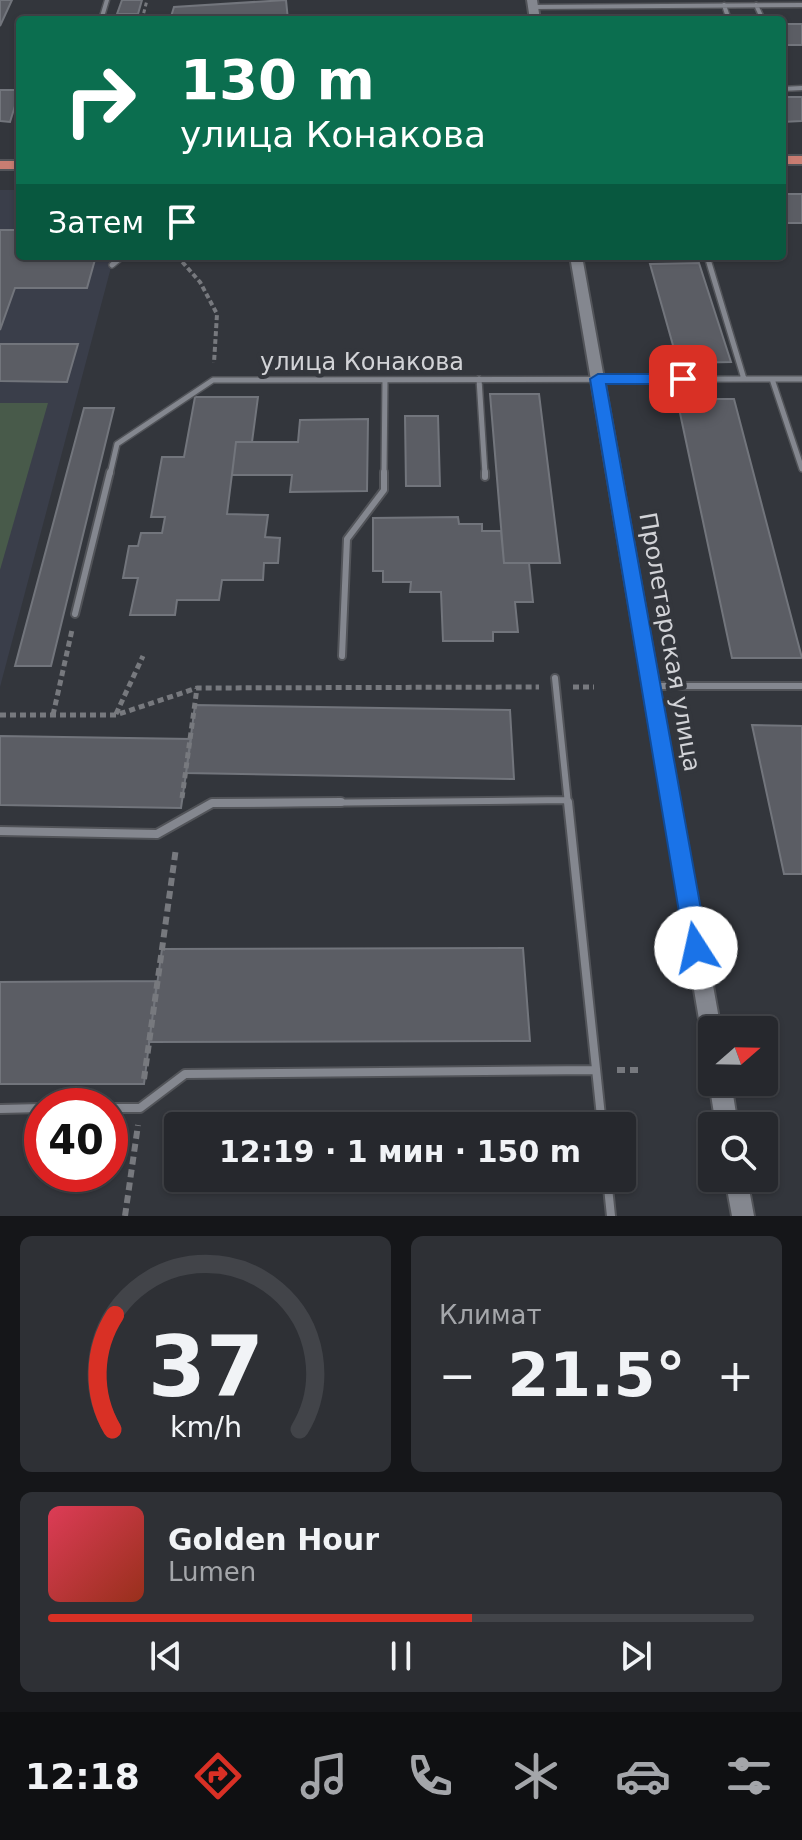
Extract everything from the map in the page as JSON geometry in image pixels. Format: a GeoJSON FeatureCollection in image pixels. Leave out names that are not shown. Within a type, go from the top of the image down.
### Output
{"type":"FeatureCollection","features":[{"type":"Feature","properties":{"kind":"street","name":"Пролетарская улица"},"geometry":{"type":"LineString","coordinates":[[577,260],[708,1016]]}},
{"type":"Feature","properties":{"kind":"street"},"geometry":{"type":"LineString","coordinates":[[739,1192],[743,1216]]}},
{"type":"Feature","properties":{"kind":"lane"},"geometry":{"type":"LineString","coordinates":[[532,3],[802,5]]}},
{"type":"Feature","properties":{"kind":"lane"},"geometry":{"type":"LineString","coordinates":[[724,5],[728,16]]}},
{"type":"Feature","properties":{"kind":"lane"},"geometry":{"type":"LineString","coordinates":[[756,5],[761,16]]}},
{"type":"Feature","properties":{"kind":"lane"},"geometry":{"type":"LineString","coordinates":[[112,265],[118,260]]}},
{"type":"Feature","properties":{"kind":"lane"},"geometry":{"type":"LineString","coordinates":[[708,260],[744,379]]}},
{"type":"Feature","properties":{"kind":"lane"},"geometry":{"type":"LineString","coordinates":[[479,379],[485,477]]}},
{"type":"Feature","properties":{"kind":"lane"},"geometry":{"type":"LineString","coordinates":[[772,379],[802,469]]}},
{"type":"Feature","properties":{"kind":"lane","name":"улица Конакова"},"geometry":{"type":"LineString","coordinates":[[213,380],[802,379]]}},
{"type":"Feature","properties":{"kind":"lane"},"geometry":{"type":"LineString","coordinates":[[75,614],[117,444],[213,380]]}},
{"type":"Feature","properties":{"kind":"lane"},"geometry":{"type":"LineString","coordinates":[[342,656],[347,539],[384,490],[385,380]]}},
{"type":"Feature","properties":{"kind":"lane"},"geometry":{"type":"LineString","coordinates":[[555,682],[600,1112]]}},
{"type":"Feature","properties":{"kind":"lane"},"geometry":{"type":"LineString","coordinates":[[651,686],[802,686]]}},
{"type":"Feature","properties":{"kind":"lane"},"geometry":{"type":"LineString","coordinates":[[0,831],[157,834],[212,803],[567,800]]}},
{"type":"Feature","properties":{"kind":"lane"},"geometry":{"type":"LineString","coordinates":[[128,1108],[140,1108],[185,1074],[596,1070]]}},
{"type":"Feature","properties":{"kind":"lane"},"geometry":{"type":"LineString","coordinates":[[0,1109],[24,1108]]}},
{"type":"Feature","properties":{"kind":"lane"},"geometry":{"type":"LineString","coordinates":[[608,1192],[611,1216]]}},
{"type":"Feature","properties":{"kind":"path"},"geometry":{"type":"LineString","coordinates":[[181,260],[200,282],[217,314],[213,380]]}},
{"type":"Feature","properties":{"kind":"path"},"geometry":{"type":"LineString","coordinates":[[53,715],[75,614]]}},
{"type":"Feature","properties":{"kind":"path"},"geometry":{"type":"LineString","coordinates":[[116,715],[143,656]]}},
{"type":"Feature","properties":{"kind":"path"},"geometry":{"type":"LineString","coordinates":[[0,715],[116,715],[197,688],[555,682],[594,687]]}},
{"type":"Feature","properties":{"kind":"path"},"geometry":{"type":"LineString","coordinates":[[125,1216],[197,688]]}},
{"type":"Feature","properties":{"kind":"shaded area"},"geometry":{"type":"Polygon","coordinates":[[[0,190],[16,190],[16,260],[113,260],[0,687],[0,190]]]}},
{"type":"Feature","properties":{"kind":"green space"},"geometry":{"type":"Polygon","coordinates":[[[0,403],[48,403],[0,570],[0,403]]]}},
{"type":"Feature","properties":{"kind":"building"},"geometry":{"type":"Polygon","coordinates":[[[0,0],[12,0],[0,26],[0,0]]]}},
{"type":"Feature","properties":{"kind":"building"},"geometry":{"type":"Polygon","coordinates":[[[122,0],[142,0],[138,14],[117,14],[122,0]]]}},
{"type":"Feature","properties":{"kind":"building"},"geometry":{"type":"Polygon","coordinates":[[[286,0],[288,16],[171,16],[174,7],[286,0]]]}},
{"type":"Feature","properties":{"kind":"building"},"geometry":{"type":"Polygon","coordinates":[[[786,24],[802,24],[802,45],[786,45],[786,24]]]}},
{"type":"Feature","properties":{"kind":"building"},"geometry":{"type":"Polygon","coordinates":[[[0,90],[16,90],[10,122],[0,121],[0,90]]]}},
{"type":"Feature","properties":{"kind":"building"},"geometry":{"type":"Polygon","coordinates":[[[786,97],[802,97],[802,121],[786,122],[786,97]]]}},
{"type":"Feature","properties":{"kind":"building"},"geometry":{"type":"Polygon","coordinates":[[[786,194],[802,194],[802,223],[786,223],[786,194]]]}},
{"type":"Feature","properties":{"kind":"building"},"geometry":{"type":"Polygon","coordinates":[[[16,227],[16,260],[95,260],[87,288],[15,288],[0,330],[0,230],[15,230],[16,227]]]}},
{"type":"Feature","properties":{"kind":"building"},"geometry":{"type":"Polygon","coordinates":[[[699,263],[731,362],[678,363],[650,264],[699,263]]]}},
{"type":"Feature","properties":{"kind":"building"},"geometry":{"type":"Polygon","coordinates":[[[0,344],[78,344],[67,382],[0,381],[0,344]]]}},
{"type":"Feature","properties":{"kind":"building"},"geometry":{"type":"Polygon","coordinates":[[[490,394],[539,394],[560,563],[504,563],[490,394]]]}},
{"type":"Feature","properties":{"kind":"building"},"geometry":{"type":"Polygon","coordinates":[[[195,397],[258,397],[252,442],[236,442],[227,514],[268,515],[265,537],[280,538],[278,563],[264,563],[263,580],[222,580],[219,600],[177,600],[175,615],[130,615],[138,578],[123,578],[129,546],[138,546],[141,533],[162,533],[165,517],[151,517],[162,457],[184,457],[195,397]]]}},
{"type":"Feature","properties":{"kind":"building"},"geometry":{"type":"Polygon","coordinates":[[[677,399],[734,399],[802,658],[732,658],[677,399]]]}},
{"type":"Feature","properties":{"kind":"building"},"geometry":{"type":"Polygon","coordinates":[[[84,408],[114,408],[51,666],[15,666],[84,408]]]}},
{"type":"Feature","properties":{"kind":"building"},"geometry":{"type":"Polygon","coordinates":[[[405,416],[438,416],[440,486],[406,486],[405,416]]]}},
{"type":"Feature","properties":{"kind":"building"},"geometry":{"type":"Polygon","coordinates":[[[368,419],[367,491],[290,492],[292,475],[232,475],[236,442],[298,442],[300,420],[368,419]]]}},
{"type":"Feature","properties":{"kind":"building"},"geometry":{"type":"Polygon","coordinates":[[[458,517],[459,524],[482,524],[482,531],[501,531],[504,563],[529,563],[533,602],[515,602],[518,632],[493,632],[493,641],[443,641],[441,592],[410,592],[411,582],[383,582],[383,571],[373,571],[373,518],[458,517]]]}},
{"type":"Feature","properties":{"kind":"building"},"geometry":{"type":"Polygon","coordinates":[[[195,705],[510,710],[514,779],[186,773],[195,705]]]}},
{"type":"Feature","properties":{"kind":"building"},"geometry":{"type":"Polygon","coordinates":[[[752,725],[802,726],[802,874],[784,874],[752,725]]]}},
{"type":"Feature","properties":{"kind":"building"},"geometry":{"type":"Polygon","coordinates":[[[0,736],[191,739],[181,808],[0,805],[0,736]]]}},
{"type":"Feature","properties":{"kind":"building"},"geometry":{"type":"Polygon","coordinates":[[[523,948],[530,1041],[149,1042],[162,949],[523,948]]]}},
{"type":"Feature","properties":{"kind":"building"},"geometry":{"type":"Polygon","coordinates":[[[157,981],[144,1084],[0,1084],[0,982],[157,981]]]}},
{"type":"Feature","properties":{"kind":"route"},"geometry":{"type":"LineString","coordinates":[[683,379],[598,379],[696,948]]}}]}
